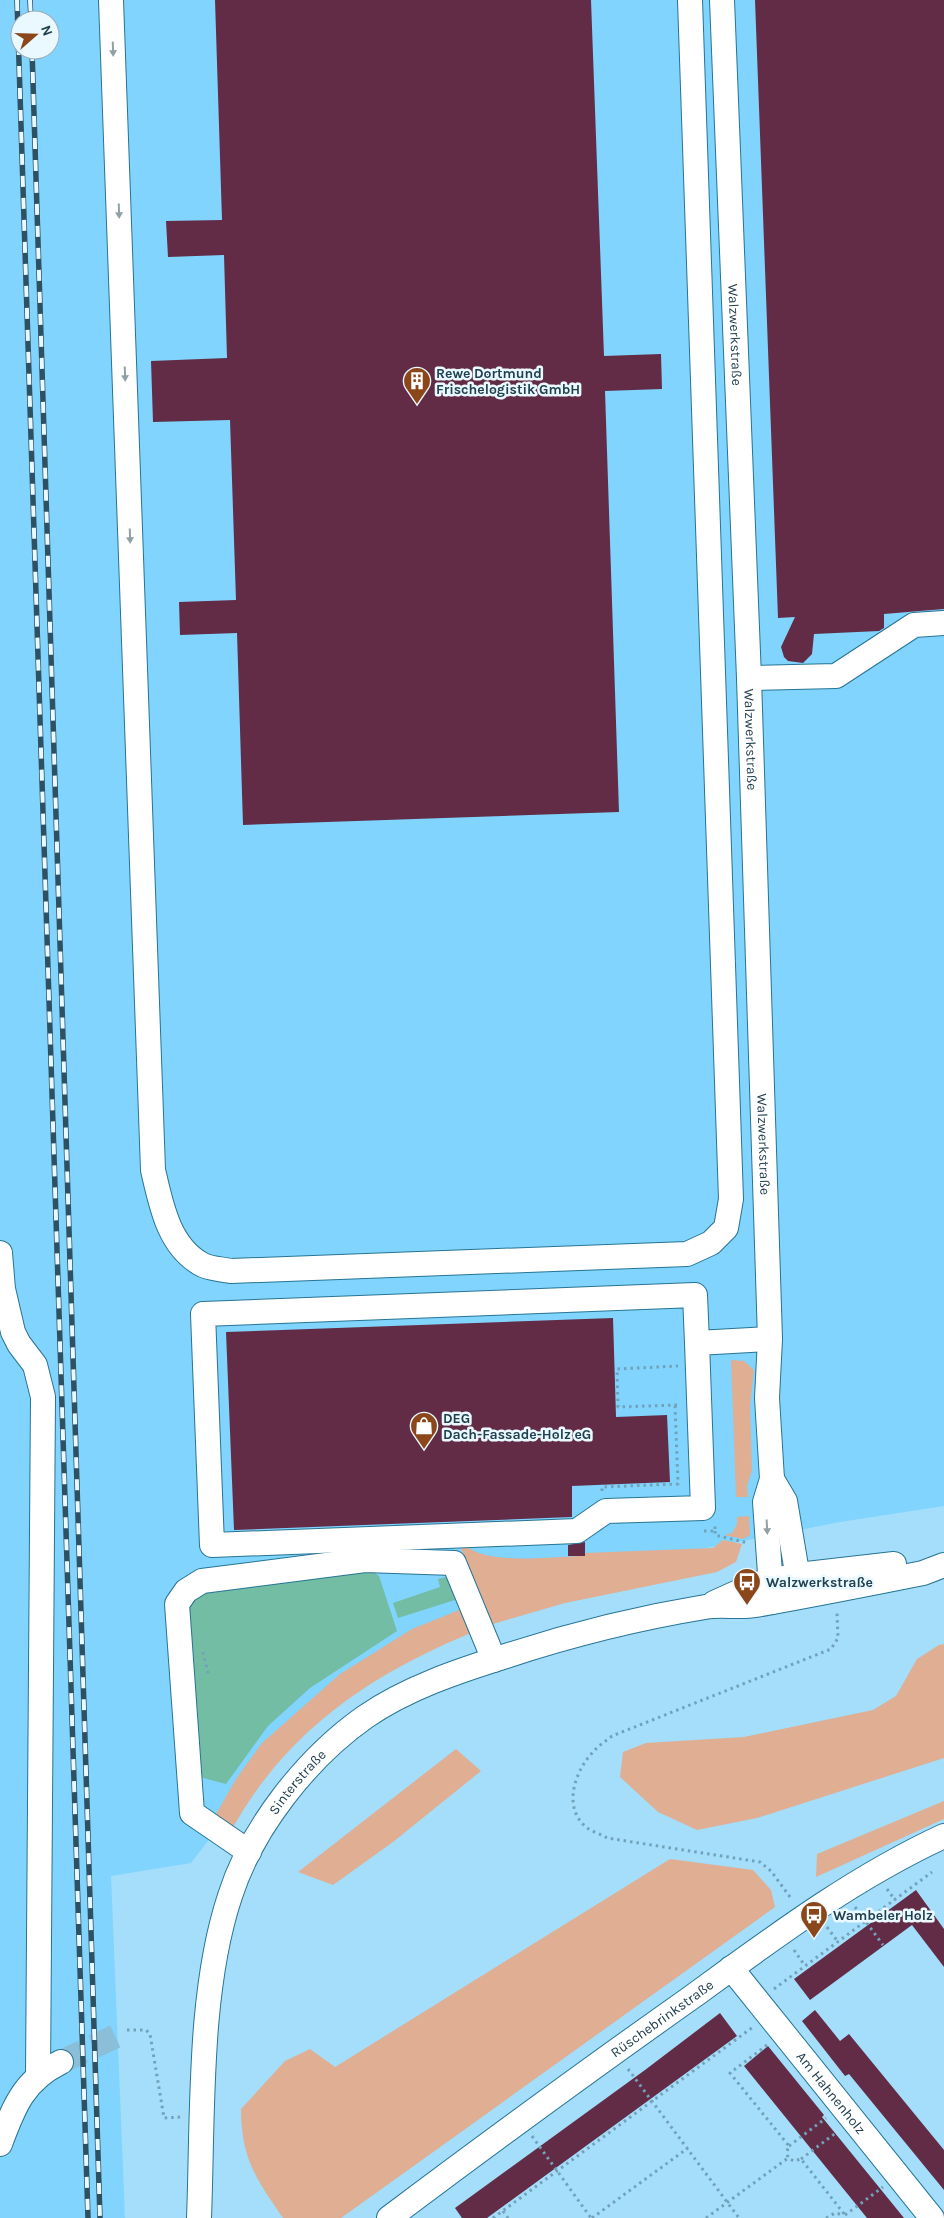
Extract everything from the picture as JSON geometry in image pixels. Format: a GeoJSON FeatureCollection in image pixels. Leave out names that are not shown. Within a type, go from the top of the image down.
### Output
{"type":"FeatureCollection","features":[{"type":"Feature","properties":{"kind":"street"},"geometry":{"type":"LineString","coordinates":[[112,0],[153,1170],[163,1214],[180,1246],[202,1265],[231,1271],[687,1254],[711,1243],[726,1228],[731,1199],[690,0]]}},
{"type":"Feature","properties":{"kind":"street","name":"Walzwerkstraße"},"geometry":{"type":"LineString","coordinates":[[722,0],[748,638],[770,1339],[767,1398],[772,1479],[765,1502],[771,1592]]}},
{"type":"Feature","properties":{"kind":"street"},"geometry":{"type":"LineString","coordinates":[[712,609],[748,638]]}},
{"type":"Feature","properties":{"kind":"street"},"geometry":{"type":"LineString","coordinates":[[749,678],[836,676],[914,625],[944,623]]}},
{"type":"Feature","properties":{"kind":"street"},"geometry":{"type":"LineString","coordinates":[[0,1253],[3,1289],[13,1332],[18,1344],[35,1366],[43,1397],[38,2074]]}},
{"type":"Feature","properties":{"kind":"street"},"geometry":{"type":"LineString","coordinates":[[695,1295],[699,1404],[703,1508],[606,1511],[577,1531],[212,1545],[203,1314],[695,1295]]}},
{"type":"Feature","properties":{"kind":"street"},"geometry":{"type":"LineString","coordinates":[[697,1354],[770,1339]]}},
{"type":"Feature","properties":{"kind":"street","name":"Walzwerkstraße"},"geometry":{"type":"LineString","coordinates":[[772,1479],[785,1501],[800,1586]]}},
{"type":"Feature","properties":{"kind":"street"},"geometry":{"type":"LineString","coordinates":[[250,1852],[192,1813],[177,1604],[186,1591],[202,1581],[365,1560],[454,1564],[494,1660]]}},
{"type":"Feature","properties":{"kind":"street","name":"Sinterstraße"},"geometry":{"type":"LineString","coordinates":[[199,2218],[204,2067],[212,1972],[230,1896],[250,1852],[274,1810],[302,1773],[337,1738],[368,1716],[400,1698],[451,1674],[556,1640],[708,1606],[735,1592],[771,1592],[922,1560],[944,1560]]}},
{"type":"Feature","properties":{"kind":"street","name":"Sinterstraße"},"geometry":{"type":"LineString","coordinates":[[800,1586],[924,1573],[944,1565]]}},
{"type":"Feature","properties":{"kind":"street","name":"Rüschebrinkstraße"},"geometry":{"type":"LineString","coordinates":[[389,2218],[520,2120],[840,1893],[942,1842]]}},
{"type":"Feature","properties":{"kind":"street","name":"Am Hahnenholz"},"geometry":{"type":"LineString","coordinates":[[732,1968],[932,2218]]}},
{"type":"Feature","properties":{"kind":"street"},"geometry":{"type":"LineString","coordinates":[[0,2144],[12,2111],[28,2086],[38,2074],[61,2062]]}},
{"type":"Feature","properties":{"kind":"path"},"geometry":{"type":"LineString","coordinates":[[697,1354],[617,1369],[618,1407],[699,1404]]}},
{"type":"Feature","properties":{"kind":"path"},"geometry":{"type":"LineString","coordinates":[[603,1513],[602,1487],[678,1484],[675,1405]]}},
{"type":"Feature","properties":{"kind":"path"},"geometry":{"type":"LineString","coordinates":[[696,1531],[715,1531],[714,1522]]}},
{"type":"Feature","properties":{"kind":"path"},"geometry":{"type":"LineString","coordinates":[[715,1535],[738,1540]]}},
{"type":"Feature","properties":{"kind":"path"},"geometry":{"type":"LineString","coordinates":[[790,1898],[771,1871],[760,1862],[607,1838],[586,1827],[574,1809],[573,1789],[580,1770],[594,1751],[612,1736],[830,1649],[838,1638],[837,1614]]}},
{"type":"Feature","properties":{"kind":"path"},"geometry":{"type":"LineString","coordinates":[[772,1991],[932,1872]]}},
{"type":"Feature","properties":{"kind":"path"},"geometry":{"type":"LineString","coordinates":[[886,1887],[895,1900]]}},
{"type":"Feature","properties":{"kind":"path"},"geometry":{"type":"LineString","coordinates":[[855,1906],[883,1945]]}},
{"type":"Feature","properties":{"kind":"path"},"geometry":{"type":"LineString","coordinates":[[826,1926],[838,1942]]}},
{"type":"Feature","properties":{"kind":"path"},"geometry":{"type":"LineString","coordinates":[[794,1950],[805,1966]]}},
{"type":"Feature","properties":{"kind":"path"},"geometry":{"type":"LineString","coordinates":[[494,2218],[759,2022]]}},
{"type":"Feature","properties":{"kind":"path"},"geometry":{"type":"LineString","coordinates":[[127,2030],[146,2030],[150,2034],[164,2118],[180,2117]]}},
{"type":"Feature","properties":{"kind":"path"},"geometry":{"type":"LineString","coordinates":[[774,2040],[730,2073],[789,2146]]}},
{"type":"Feature","properties":{"kind":"path"},"geometry":{"type":"LineString","coordinates":[[623,2063],[739,2218]]}},
{"type":"Feature","properties":{"kind":"path"},"geometry":{"type":"LineString","coordinates":[[788,2158],[787,2151],[789,2146],[832,2113]]}},
{"type":"Feature","properties":{"kind":"path"},"geometry":{"type":"LineString","coordinates":[[788,2158],[794,2161],[801,2159],[843,2127]]}},
{"type":"Feature","properties":{"kind":"path"},"geometry":{"type":"LineString","coordinates":[[528,2131],[592,2218],[688,2148]]}},
{"type":"Feature","properties":{"kind":"path"},"geometry":{"type":"LineString","coordinates":[[706,2218],[788,2158]]}},
{"type":"Feature","properties":{"kind":"path"},"geometry":{"type":"LineString","coordinates":[[801,2159],[845,2215]]}},
{"type":"Feature","properties":{"kind":"path"},"geometry":{"type":"LineString","coordinates":[[845,2215],[889,2183]]}},
{"type":"Feature","properties":{"kind":"path"},"geometry":{"type":"LineString","coordinates":[[503,2211],[508,2218]]}},
{"type":"Feature","properties":{"kind":"path"},"geometry":{"type":"LineString","coordinates":[[826,2218],[835,2212],[845,2215]]}},
{"type":"Feature","properties":{"kind":"shaded area"},"geometry":{"type":"Polygon","coordinates":[[[0,0],[944,0],[944,1506],[840,1522],[528,1583],[301,1719],[191,1863],[111,1876],[125,2218],[0,2218],[0,0]]]}},
{"type":"Feature","properties":{"kind":"shaded area"},"geometry":{"type":"Polygon","coordinates":[[[731,1360],[744,1361],[754,1370],[750,1406],[752,1470],[747,1486],[748,1497],[736,1497],[731,1360]]]}},
{"type":"Feature","properties":{"kind":"shaded area"},"geometry":{"type":"Polygon","coordinates":[[[749,1516],[750,1535],[743,1539],[724,1535],[732,1533],[737,1524],[737,1517],[749,1516]]]}},
{"type":"Feature","properties":{"kind":"shaded area"},"geometry":{"type":"Polygon","coordinates":[[[723,1540],[742,1544],[736,1562],[717,1572],[565,1603],[486,1626],[480,1602],[460,1546],[466,1546],[490,1556],[540,1558],[585,1556],[585,1553],[713,1548],[723,1540]]]}},
{"type":"Feature","properties":{"kind":"shaded area"},"geometry":{"type":"Polygon","coordinates":[[[368,1568],[379,1576],[397,1631],[310,1688],[268,1726],[226,1784],[196,1776],[184,1607],[204,1587],[368,1568]]]}},
{"type":"Feature","properties":{"kind":"shaded area"},"geometry":{"type":"Polygon","coordinates":[[[450,1576],[458,1599],[398,1618],[393,1603],[440,1587],[438,1579],[450,1576]]]}},
{"type":"Feature","properties":{"kind":"shaded area"},"geometry":{"type":"Polygon","coordinates":[[[469,1606],[478,1630],[402,1666],[367,1686],[334,1710],[304,1736],[276,1765],[251,1798],[229,1835],[211,1823],[236,1779],[262,1743],[340,1674],[412,1629],[469,1606]]]}},
{"type":"Feature","properties":{"kind":"shaded area"},"geometry":{"type":"Polygon","coordinates":[[[944,1644],[944,1758],[757,1818],[697,1830],[658,1812],[620,1777],[623,1752],[646,1743],[744,1737],[873,1710],[896,1696],[917,1659],[939,1645],[944,1644]]]}},
{"type":"Feature","properties":{"kind":"shaded area"},"geometry":{"type":"Polygon","coordinates":[[[456,1749],[481,1771],[393,1842],[333,1885],[298,1872],[456,1749]]]}},
{"type":"Feature","properties":{"kind":"shaded area"},"geometry":{"type":"Polygon","coordinates":[[[944,1801],[944,1819],[816,1877],[817,1854],[944,1801]]]}},
{"type":"Feature","properties":{"kind":"shaded area"},"geometry":{"type":"Polygon","coordinates":[[[670,1859],[753,1870],[771,1890],[775,1907],[341,2218],[283,2218],[258,2179],[247,2155],[241,2109],[285,2061],[310,2049],[335,2067],[670,1859]]]}},
{"type":"Feature","properties":{"kind":"building","name":"Rewe Dortmund Frischelogistik GmbH"},"geometry":{"type":"Polygon","coordinates":[[[215,0],[591,0],[604,356],[661,354],[662,389],[605,391],[619,812],[243,825],[237,633],[180,635],[179,602],[236,600],[230,420],[153,422],[151,361],[227,358],[224,255],[168,257],[166,221],[222,220],[215,0]]]}},
{"type":"Feature","properties":{"kind":"building"},"geometry":{"type":"Polygon","coordinates":[[[755,0],[944,0],[944,609],[884,614],[884,628],[879,631],[814,634],[812,654],[803,663],[788,661],[784,657],[781,647],[795,617],[778,618],[755,0]]]}},
{"type":"Feature","properties":{"kind":"building","name":"DEG Dach-Fassade-Holz eG"},"geometry":{"type":"Polygon","coordinates":[[[613,1318],[616,1417],[667,1415],[670,1482],[572,1486],[572,1517],[234,1530],[226,1332],[613,1318]]]}},
{"type":"Feature","properties":{"kind":"building"},"geometry":{"type":"Polygon","coordinates":[[[585,1542],[585,1556],[568,1556],[568,1545],[585,1542]]]}},
{"type":"Feature","properties":{"kind":"building"},"geometry":{"type":"Polygon","coordinates":[[[916,1890],[944,1929],[944,1967],[912,1925],[810,2000],[794,1979],[916,1890]]]}},
{"type":"Feature","properties":{"kind":"building"},"geometry":{"type":"Polygon","coordinates":[[[815,2010],[840,2041],[849,2034],[944,2150],[944,2190],[849,2074],[845,2076],[802,2021],[815,2010]]]}},
{"type":"Feature","properties":{"kind":"building"},"geometry":{"type":"Polygon","coordinates":[[[720,2013],[737,2036],[487,2218],[462,2218],[455,2208],[720,2013]]]}},
{"type":"Feature","properties":{"kind":"building"},"geometry":{"type":"Polygon","coordinates":[[[768,2046],[824,2115],[822,2117],[904,2218],[867,2218],[744,2066],[768,2046]]]}},
{"type":"Feature","properties":{"kind":"tunnel"},"geometry":{"type":"LineString","coordinates":[[61,2062],[116,2036]]}},
{"type":"Feature","properties":{"kind":"railway"},"geometry":{"type":"LineString","coordinates":[[17,0],[88,2218]]}},
{"type":"Feature","properties":{"kind":"railway"},"geometry":{"type":"LineString","coordinates":[[30,0],[30,10]]}},
{"type":"Feature","properties":{"kind":"railway"},"geometry":{"type":"LineString","coordinates":[[32,60],[100,2218]]}},
{"type":"Feature","properties":{"kind":"place","name":"Rewe Dortmund Frischelogistik GmbH"},"geometry":{"type":"Point","coordinates":[417,405]}},
{"type":"Feature","properties":{"kind":"place","name":"DEG Dach-Fassade-Holz eG"},"geometry":{"type":"Point","coordinates":[424,1450]}},
{"type":"Feature","properties":{"kind":"place","name":"Walzwerkstraße"},"geometry":{"type":"Point","coordinates":[747,1606]}},
{"type":"Feature","properties":{"kind":"place","name":"Wambeler Holz"},"geometry":{"type":"Point","coordinates":[814,1939]}}]}
